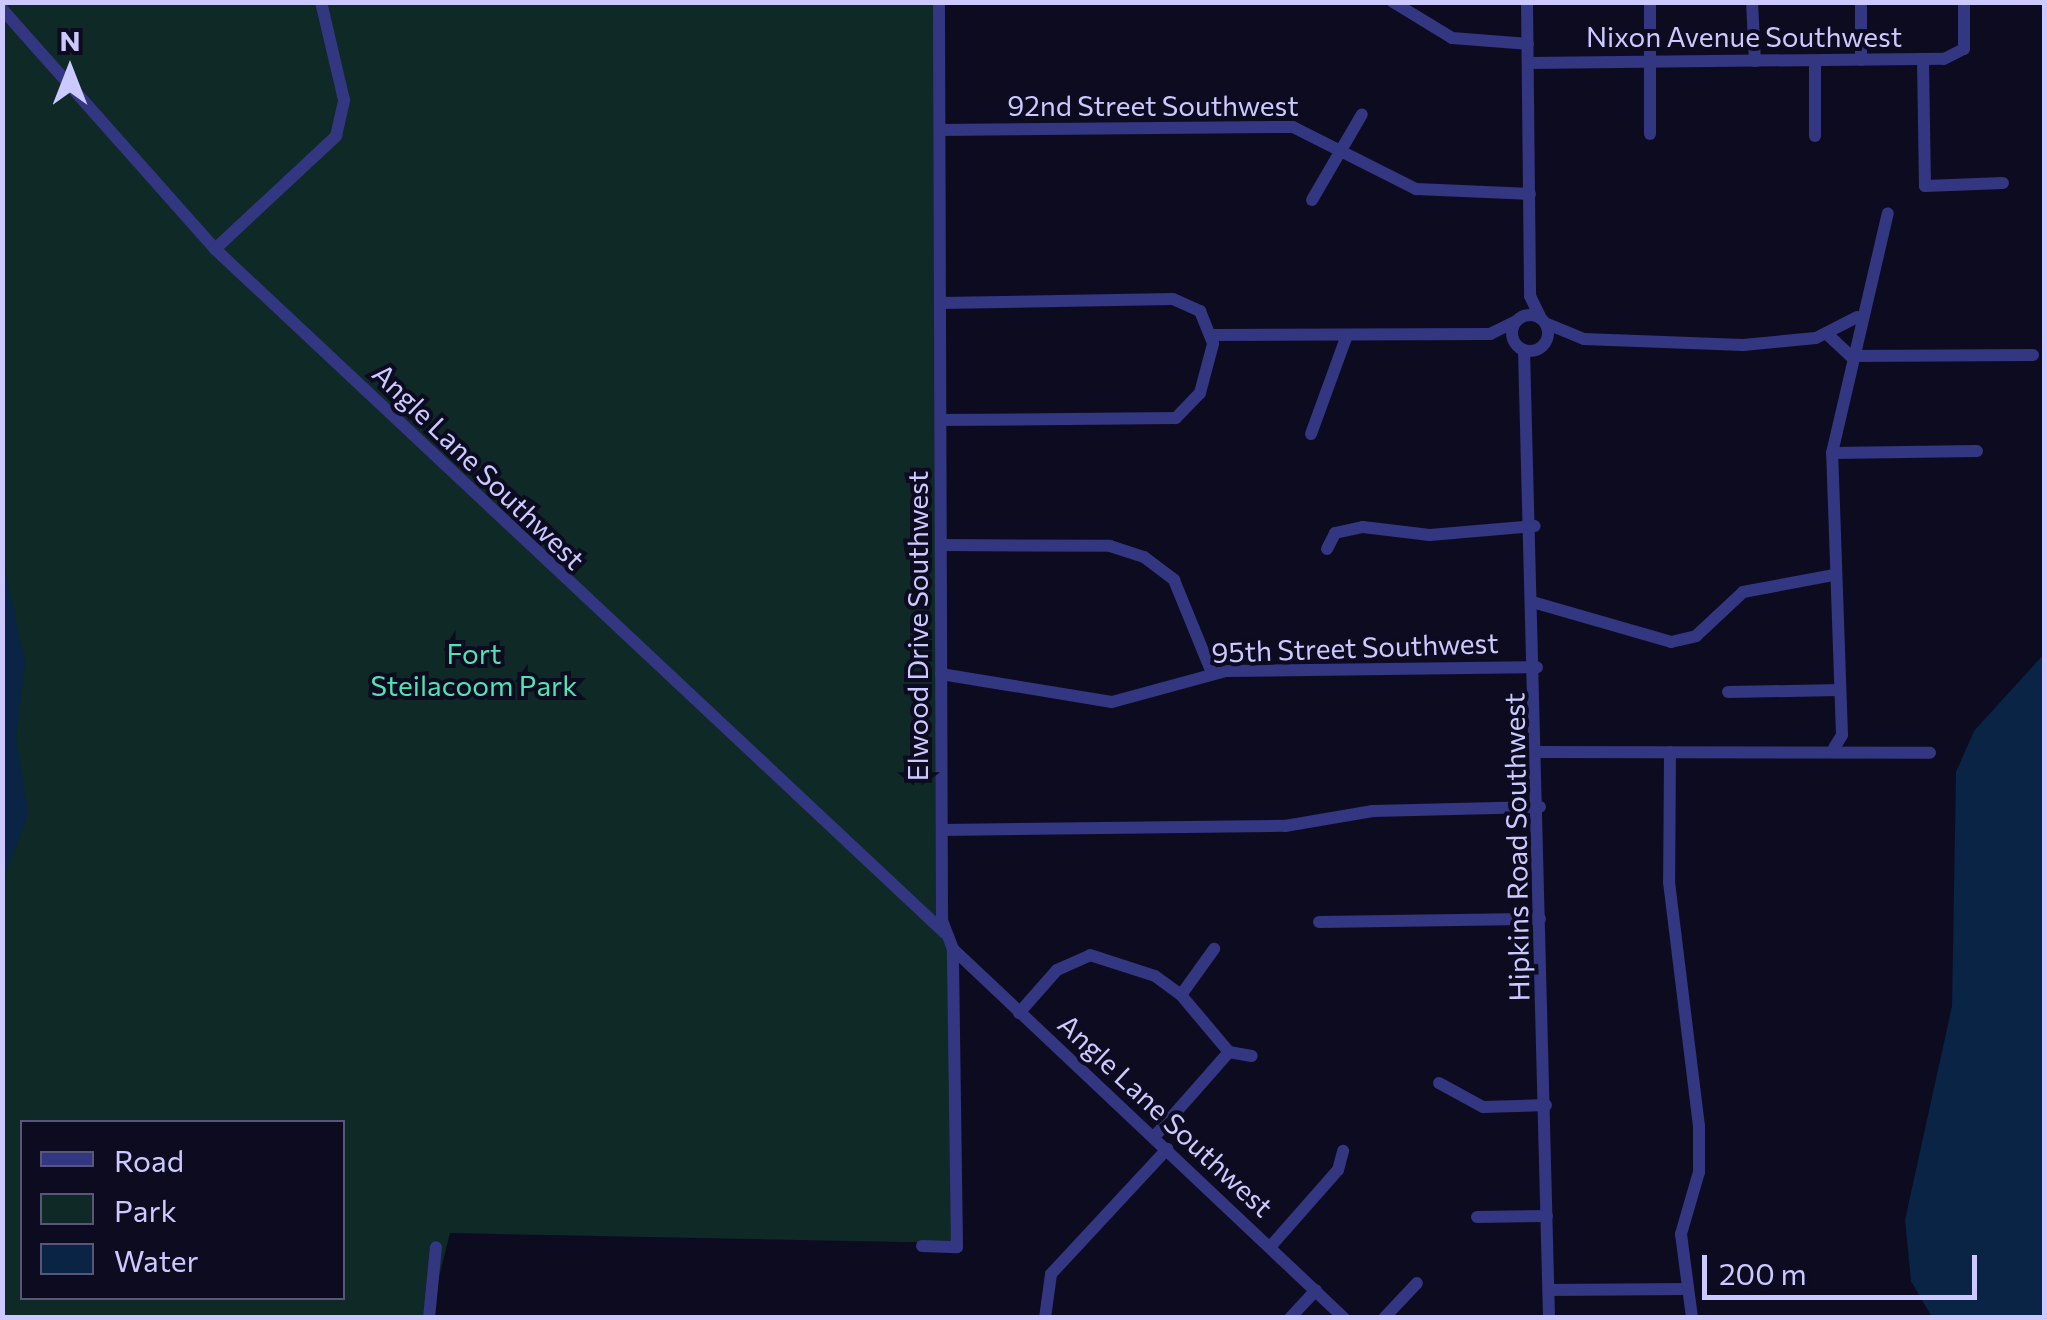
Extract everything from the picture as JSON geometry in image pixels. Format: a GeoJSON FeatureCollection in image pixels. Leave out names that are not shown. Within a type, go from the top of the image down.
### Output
{"type":"FeatureCollection","features":[{"type":"Feature","properties":{"kind":"street"},"geometry":{"type":"LineString","coordinates":[[215,249],[336,136],[344,100],[321,2]]}},
{"type":"Feature","properties":{"kind":"street","name":"Elwood Drive Southwest"},"geometry":{"type":"LineString","coordinates":[[922,1246],[957,1247],[953,949],[946,933],[943,830],[939,2]]}},
{"type":"Feature","properties":{"kind":"street"},"geometry":{"type":"LineString","coordinates":[[1528,2],[1530,296],[1543,321]]}},
{"type":"Feature","properties":{"kind":"street"},"geometry":{"type":"LineString","coordinates":[[1650,2],[1650,134]]}},
{"type":"Feature","properties":{"kind":"street"},"geometry":{"type":"LineString","coordinates":[[1752,2],[1754,61]]}},
{"type":"Feature","properties":{"kind":"street"},"geometry":{"type":"LineString","coordinates":[[1860,2],[1861,60]]}},
{"type":"Feature","properties":{"kind":"street","name":"Nixon Avenue Southwest"},"geometry":{"type":"LineString","coordinates":[[1528,63],[1923,60],[1960,54],[1964,2]]}},
{"type":"Feature","properties":{"kind":"street"},"geometry":{"type":"LineString","coordinates":[[1396,3],[1452,38],[1528,44]]}},
{"type":"Feature","properties":{"kind":"street","name":"Angle Lane Southwest"},"geometry":{"type":"LineString","coordinates":[[2,9],[215,249],[946,933]]}},
{"type":"Feature","properties":{"kind":"street"},"geometry":{"type":"LineString","coordinates":[[1923,60],[1925,186],[2003,183]]}},
{"type":"Feature","properties":{"kind":"street"},"geometry":{"type":"LineString","coordinates":[[1815,61],[1815,136]]}},
{"type":"Feature","properties":{"kind":"street"},"geometry":{"type":"LineString","coordinates":[[1312,200],[1362,114]]}},
{"type":"Feature","properties":{"kind":"street","name":"92nd Street Southwest"},"geometry":{"type":"LineString","coordinates":[[940,130],[1293,126],[1426,192],[1530,194]]}},
{"type":"Feature","properties":{"kind":"street"},"geometry":{"type":"LineString","coordinates":[[1834,748],[1840,690],[1832,453],[1858,317],[1888,212]]}},
{"type":"Feature","properties":{"kind":"street"},"geometry":{"type":"LineString","coordinates":[[1517,320],[1530,296]]}},
{"type":"Feature","properties":{"kind":"street"},"geometry":{"type":"LineString","coordinates":[[940,302],[1173,299],[1200,311],[1212,335],[1200,393],[1176,418],[941,420]]}},
{"type":"Feature","properties":{"kind":"street"},"geometry":{"type":"LineString","coordinates":[[1212,335],[1490,334],[1520,348],[1541,347],[1568,336],[1743,345],[1827,334],[1858,317]]}},
{"type":"Feature","properties":{"kind":"street"},"geometry":{"type":"LineString","coordinates":[[1490,334],[1517,320],[1543,321],[1568,336]]}},
{"type":"Feature","properties":{"kind":"street","name":"Hipkins Road Southwest"},"geometry":{"type":"LineString","coordinates":[[1517,320],[1520,348],[1531,375],[1550,1318]]}},
{"type":"Feature","properties":{"kind":"street","name":"Hipkins Road Southwest"},"geometry":{"type":"LineString","coordinates":[[1531,375],[1541,347],[1543,321]]}},
{"type":"Feature","properties":{"kind":"street"},"geometry":{"type":"LineString","coordinates":[[1827,334],[1851,356],[2033,355]]}},
{"type":"Feature","properties":{"kind":"street"},"geometry":{"type":"LineString","coordinates":[[1311,434],[1347,336]]}},
{"type":"Feature","properties":{"kind":"street"},"geometry":{"type":"LineString","coordinates":[[1832,453],[1977,450]]}},
{"type":"Feature","properties":{"kind":"street"},"geometry":{"type":"LineString","coordinates":[[1327,549],[1335,533],[1363,527],[1430,535],[1535,526]]}},
{"type":"Feature","properties":{"kind":"street"},"geometry":{"type":"LineString","coordinates":[[943,545],[1110,546],[1144,556],[1174,580],[1212,673]]}},
{"type":"Feature","properties":{"kind":"street"},"geometry":{"type":"LineString","coordinates":[[1536,604],[1670,642],[1696,636],[1743,592],[1834,575]]}},
{"type":"Feature","properties":{"kind":"street","name":"95th Street Southwest"},"geometry":{"type":"LineString","coordinates":[[941,674],[1112,702],[1212,673],[1537,667]]}},
{"type":"Feature","properties":{"kind":"street"},"geometry":{"type":"LineString","coordinates":[[1728,692],[1840,690]]}},
{"type":"Feature","properties":{"kind":"street"},"geometry":{"type":"LineString","coordinates":[[1540,752],[1834,748],[1930,753]]}},
{"type":"Feature","properties":{"kind":"street"},"geometry":{"type":"LineString","coordinates":[[1670,752],[1669,882],[1699,1126],[1699,1172],[1681,1234],[1692,1318]]}},
{"type":"Feature","properties":{"kind":"street"},"geometry":{"type":"LineString","coordinates":[[943,830],[1285,826],[1372,811],[1540,807]]}},
{"type":"Feature","properties":{"kind":"street"},"geometry":{"type":"LineString","coordinates":[[1319,922],[1540,920]]}},
{"type":"Feature","properties":{"kind":"street","name":"Angle Lane Southwest"},"geometry":{"type":"LineString","coordinates":[[953,949],[1344,1318]]}},
{"type":"Feature","properties":{"kind":"street"},"geometry":{"type":"LineString","coordinates":[[1181,996],[1214,949]]}},
{"type":"Feature","properties":{"kind":"street"},"geometry":{"type":"LineString","coordinates":[[1019,1012],[1057,970],[1090,956],[1155,976],[1181,996],[1229,1052],[1252,1056]]}},
{"type":"Feature","properties":{"kind":"street"},"geometry":{"type":"LineString","coordinates":[[1154,1137],[1229,1052]]}},
{"type":"Feature","properties":{"kind":"street"},"geometry":{"type":"LineString","coordinates":[[1440,1083],[1483,1107],[1546,1105]]}},
{"type":"Feature","properties":{"kind":"street"},"geometry":{"type":"LineString","coordinates":[[1045,1318],[1051,1274],[1167,1149]]}},
{"type":"Feature","properties":{"kind":"street"},"geometry":{"type":"LineString","coordinates":[[1270,1247],[1338,1170],[1343,1150]]}},
{"type":"Feature","properties":{"kind":"street"},"geometry":{"type":"LineString","coordinates":[[1477,1217],[1547,1216]]}},
{"type":"Feature","properties":{"kind":"street"},"geometry":{"type":"LineString","coordinates":[[429,1318],[436,1246]]}},
{"type":"Feature","properties":{"kind":"street"},"geometry":{"type":"LineString","coordinates":[[1384,1318],[1417,1283]]}},
{"type":"Feature","properties":{"kind":"street"},"geometry":{"type":"LineString","coordinates":[[1549,1290],[1688,1289]]}},
{"type":"Feature","properties":{"kind":"street"},"geometry":{"type":"LineString","coordinates":[[1290,1318],[1316,1290]]}},
{"type":"Feature","properties":{"kind":"green space","name":"Fort Steilacoom Park"},"geometry":{"type":"Polygon","coordinates":[[[3,3],[935,3],[953,1243],[450,1233],[429,1317],[3,1318],[3,3]]]}},
{"type":"Feature","properties":{"kind":"water"},"geometry":{"type":"Polygon","coordinates":[[[3,560],[25,663],[16,737],[28,814],[3,881],[3,560]]]}},
{"type":"Feature","properties":{"kind":"water"},"geometry":{"type":"Polygon","coordinates":[[[2044,654],[2044,1317],[1932,1317],[1911,1281],[1905,1220],[1952,1006],[1956,772],[1974,731],[2044,654]]]}}]}
